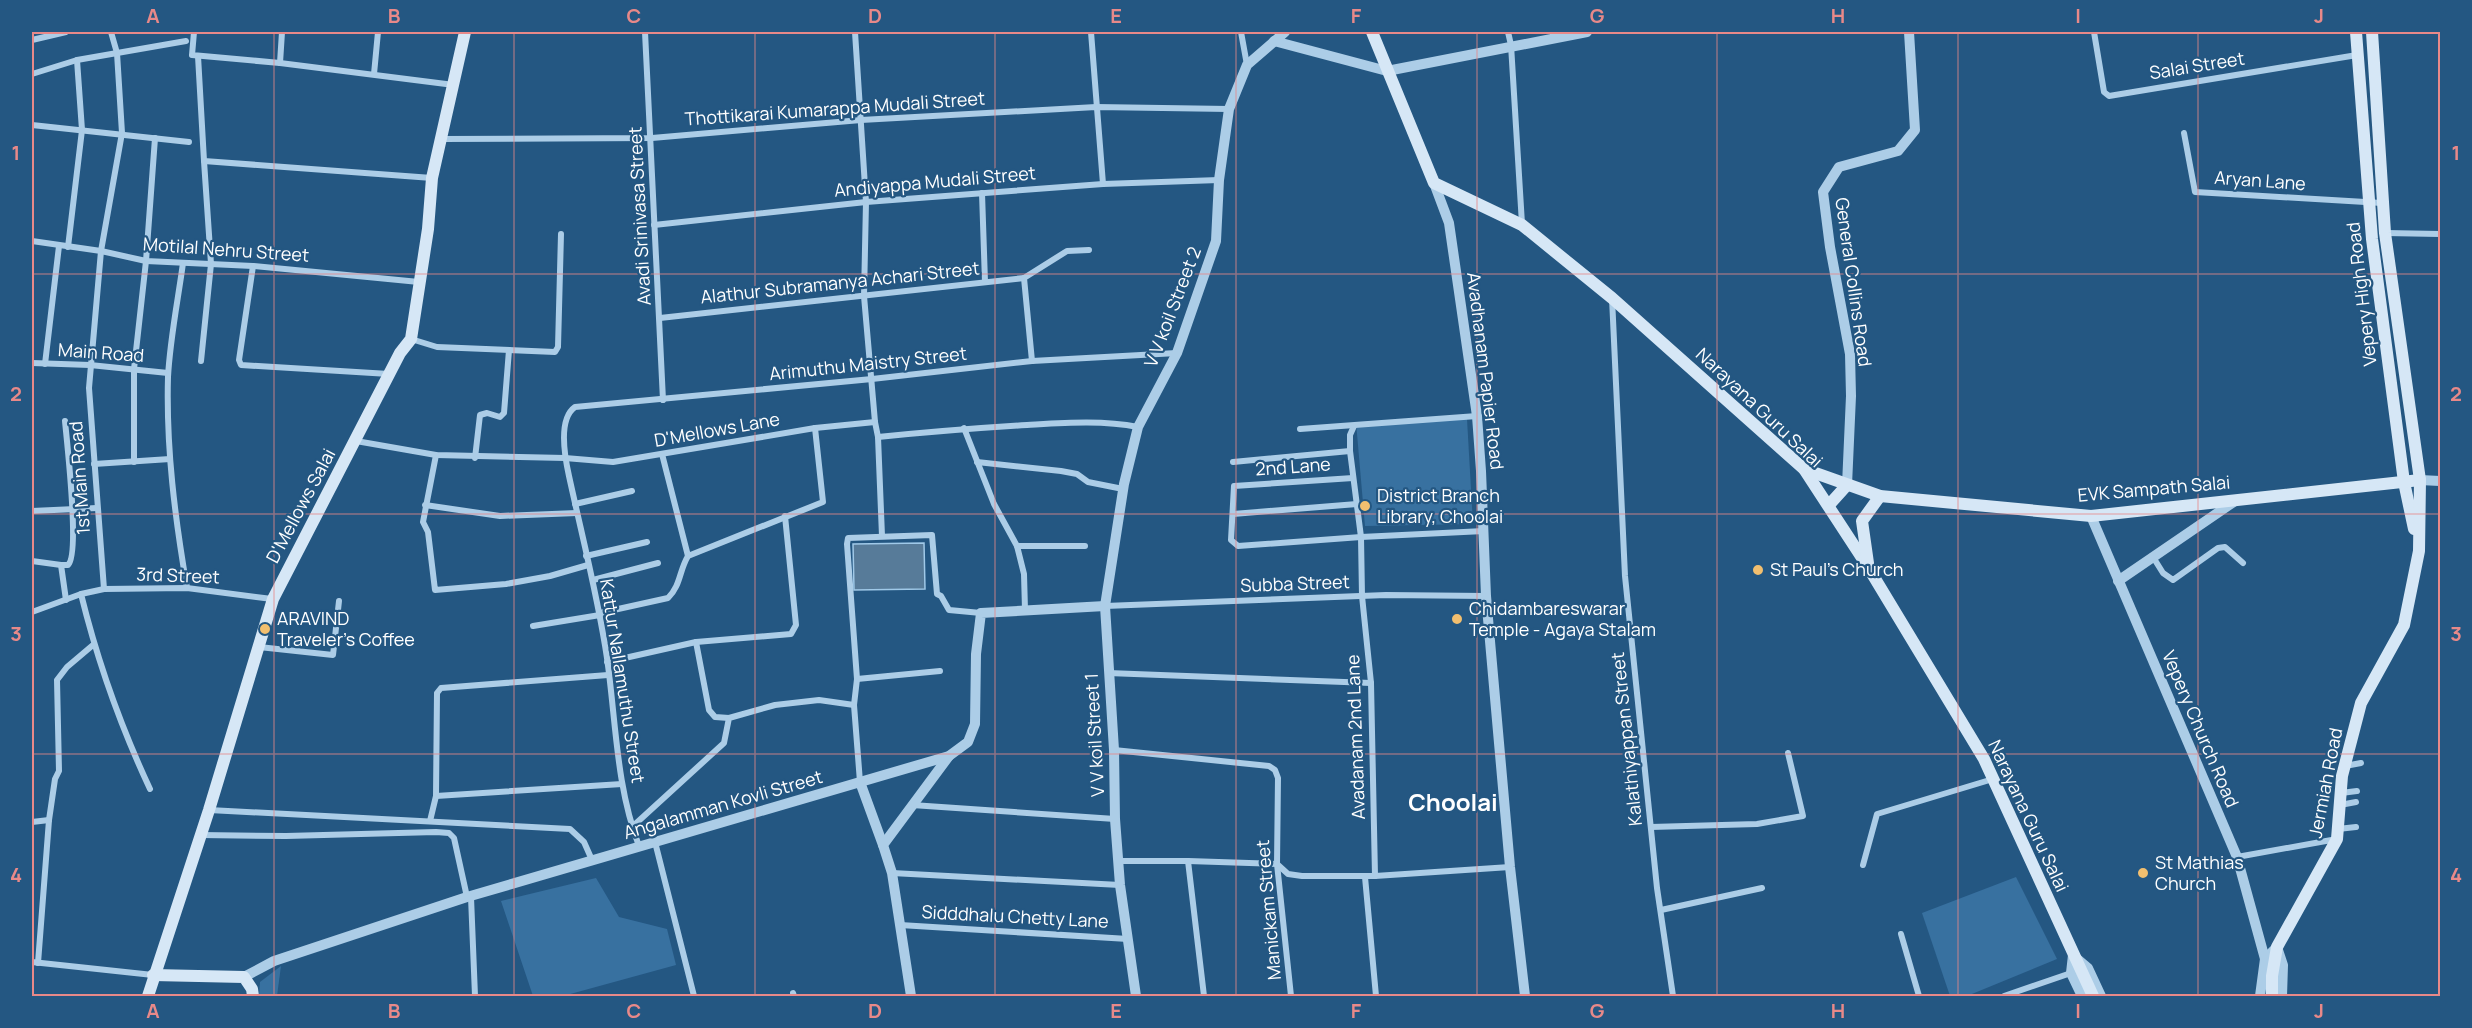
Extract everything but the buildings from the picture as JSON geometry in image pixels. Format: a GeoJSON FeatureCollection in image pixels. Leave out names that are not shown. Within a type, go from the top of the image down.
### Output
{"type":"FeatureCollection","features":[{"type":"Feature","properties":{"kind":"main road","name":"D'Mellows Salai"},"geometry":{"type":"LineString","coordinates":[[148,996],[153,975],[210,810],[273,599],[306,531],[356,441],[400,353],[411,339],[432,178],[465,32]]}},
{"type":"Feature","properties":{"kind":"main road"},"geometry":{"type":"LineString","coordinates":[[1372,32],[1434,183]]}},
{"type":"Feature","properties":{"kind":"main road","name":"Vepery High Road"},"geometry":{"type":"LineString","coordinates":[[2356,32],[2369,203],[2404,482],[2419,551]]}},
{"type":"Feature","properties":{"kind":"main road","name":"Vepery High Road"},"geometry":{"type":"LineString","coordinates":[[2372,32],[2385,233],[2420,480]]}},
{"type":"Feature","properties":{"kind":"main road","name":"Narayana Guru Salai"},"geometry":{"type":"LineString","coordinates":[[1434,183],[1522,225],[1612,298],[1804,469],[1868,567],[1978,749],[2093,996]]}},
{"type":"Feature","properties":{"kind":"main road","name":"EVK Sampath Salai"},"geometry":{"type":"LineString","coordinates":[[1804,469],[1880,496],[2091,516],[2420,480]]}},
{"type":"Feature","properties":{"kind":"main road","name":"Jermiah Road"},"geometry":{"type":"LineString","coordinates":[[2272,996],[2272,976],[2277,947],[2338,834],[2345,766],[2361,703],[2404,625],[2419,551],[2420,480]]}},
{"type":"Feature","properties":{"kind":"main road"},"geometry":{"type":"LineString","coordinates":[[1829,506],[1847,485]]}},
{"type":"Feature","properties":{"kind":"main road"},"geometry":{"type":"LineString","coordinates":[[1868,567],[1862,521],[1880,496]]}},
{"type":"Feature","properties":{"kind":"main road"},"geometry":{"type":"LineString","coordinates":[[153,975],[244,977],[252,989],[253,996]]}},
{"type":"Feature","properties":{"kind":"street"},"geometry":{"type":"LineString","coordinates":[[32,40],[66,32]]}},
{"type":"Feature","properties":{"kind":"street"},"geometry":{"type":"LineString","coordinates":[[101,251],[122,133],[117,53],[111,32]]}},
{"type":"Feature","properties":{"kind":"street"},"geometry":{"type":"LineString","coordinates":[[194,32],[192,55],[280,63],[454,85]]}},
{"type":"Feature","properties":{"kind":"street"},"geometry":{"type":"LineString","coordinates":[[280,63],[282,32]]}},
{"type":"Feature","properties":{"kind":"street"},"geometry":{"type":"LineString","coordinates":[[374,74],[378,32]]}},
{"type":"Feature","properties":{"kind":"street","name":"Avadi Srinivasa Street"},"geometry":{"type":"LineString","coordinates":[[645,32],[652,138],[663,400]]}},
{"type":"Feature","properties":{"kind":"street"},"geometry":{"type":"LineString","coordinates":[[855,32],[866,202],[864,296],[878,437],[882,536]]}},
{"type":"Feature","properties":{"kind":"street"},"geometry":{"type":"LineString","coordinates":[[1091,32],[1103,184]]}},
{"type":"Feature","properties":{"kind":"street"},"geometry":{"type":"LineString","coordinates":[[1242,32],[1247,65]]}},
{"type":"Feature","properties":{"kind":"street","name":"V V koil Street 2"},"geometry":{"type":"LineString","coordinates":[[1105,606],[1123,489],[1138,427],[1177,353],[1216,241],[1219,180],[1229,109],[1247,65],[1285,32]]}},
{"type":"Feature","properties":{"kind":"street"},"geometry":{"type":"LineString","coordinates":[[1508,32],[1511,45],[1522,225]]}},
{"type":"Feature","properties":{"kind":"street"},"geometry":{"type":"LineString","coordinates":[[1274,41],[1387,71],[1587,32]]}},
{"type":"Feature","properties":{"kind":"street","name":"General Collins Road"},"geometry":{"type":"LineString","coordinates":[[1847,485],[1851,396],[1850,354],[1830,247],[1823,192],[1839,167],[1898,151],[1915,130],[1909,32]]}},
{"type":"Feature","properties":{"kind":"street","name":"Salai Street"},"geometry":{"type":"LineString","coordinates":[[2094,32],[2104,92],[2109,96],[2357,55]]}},
{"type":"Feature","properties":{"kind":"street"},"geometry":{"type":"LineString","coordinates":[[32,74],[77,60],[186,41]]}},
{"type":"Feature","properties":{"kind":"street"},"geometry":{"type":"LineString","coordinates":[[198,56],[211,264],[201,361]]}},
{"type":"Feature","properties":{"kind":"street"},"geometry":{"type":"LineString","coordinates":[[68,247],[82,130],[77,60]]}},
{"type":"Feature","properties":{"kind":"street","name":"Thottikarai Kumarappa Mudali Street"},"geometry":{"type":"LineString","coordinates":[[442,139],[652,138],[861,120],[1096,107],[1229,109]]}},
{"type":"Feature","properties":{"kind":"street"},"geometry":{"type":"LineString","coordinates":[[32,124],[189,142]]}},
{"type":"Feature","properties":{"kind":"street","name":"Aryan Lane"},"geometry":{"type":"LineString","coordinates":[[2184,134],[2194,192],[2382,203]]}},
{"type":"Feature","properties":{"kind":"street"},"geometry":{"type":"LineString","coordinates":[[134,462],[134,369],[146,261],[155,138]]}},
{"type":"Feature","properties":{"kind":"street"},"geometry":{"type":"LineString","coordinates":[[204,161],[432,178]]}},
{"type":"Feature","properties":{"kind":"street","name":"Andiyappa Mudali Street"},"geometry":{"type":"LineString","coordinates":[[654,225],[866,202],[1103,184],[1219,180]]}},
{"type":"Feature","properties":{"kind":"street","name":"Avadhanam Papier Road"},"geometry":{"type":"LineString","coordinates":[[1434,183],[1449,223],[1477,416],[1485,531],[1486,596],[1510,867],[1525,996]]}},
{"type":"Feature","properties":{"kind":"street"},"geometry":{"type":"LineString","coordinates":[[982,193],[985,282]]}},
{"type":"Feature","properties":{"kind":"street"},"geometry":{"type":"LineString","coordinates":[[2385,233],[2440,234]]}},
{"type":"Feature","properties":{"kind":"street"},"geometry":{"type":"LineString","coordinates":[[411,339],[437,347],[553,353],[558,350],[561,234]]}},
{"type":"Feature","properties":{"kind":"street","name":"Motilal Nehru Street"},"geometry":{"type":"LineString","coordinates":[[32,241],[101,251],[146,261],[253,266],[419,282]]}},
{"type":"Feature","properties":{"kind":"street"},"geometry":{"type":"LineString","coordinates":[[45,364],[59,246]]}},
{"type":"Feature","properties":{"kind":"street"},"geometry":{"type":"LineString","coordinates":[[1032,361],[1024,278],[1067,251],[1089,250]]}},
{"type":"Feature","properties":{"kind":"street","name":"1st Main Road"},"geometry":{"type":"LineString","coordinates":[[101,251],[90,365],[94,464],[104,589]]}},
{"type":"Feature","properties":{"kind":"street"},"geometry":{"type":"LineString","coordinates":[[183,262],[168,374],[170,459],[175,520],[187,588]]}},
{"type":"Feature","properties":{"kind":"street"},"geometry":{"type":"LineString","coordinates":[[253,266],[240,364],[390,374]]}},
{"type":"Feature","properties":{"kind":"street","name":"Alathur Subramanya Achari Street"},"geometry":{"type":"LineString","coordinates":[[660,318],[1024,278]]}},
{"type":"Feature","properties":{"kind":"street","name":"Kalathiyappan Street"},"geometry":{"type":"LineString","coordinates":[[1612,298],[1625,576],[1651,827],[1673,996]]}},
{"type":"Feature","properties":{"kind":"street"},"geometry":{"type":"LineString","coordinates":[[475,458],[480,415],[487,413],[500,417],[504,413],[510,351]]}},
{"type":"Feature","properties":{"kind":"street","name":"Arimuthu Maistry Street"},"geometry":{"type":"LineString","coordinates":[[568,415],[574,407],[663,400],[1032,361],[1177,353]]}},
{"type":"Feature","properties":{"kind":"street","name":"Main Road"},"geometry":{"type":"LineString","coordinates":[[32,363],[90,365],[168,374]]}},
{"type":"Feature","properties":{"kind":"street","name":"Kattur Nallamuthu Street"},"geometry":{"type":"LineString","coordinates":[[568,415],[565,458],[600,614],[622,784],[639,846]]}},
{"type":"Feature","properties":{"kind":"street"},"geometry":{"type":"LineString","coordinates":[[1300,429],[1477,416]]}},
{"type":"Feature","properties":{"kind":"street"},"geometry":{"type":"LineString","coordinates":[[32,561],[68,565],[72,560],[74,530],[65,421]]}},
{"type":"Feature","properties":{"kind":"street","name":"D'Mellows Lane"},"geometry":{"type":"LineString","coordinates":[[356,441],[436,455],[475,458],[565,458],[614,462],[815,428],[875,422]]}},
{"type":"Feature","properties":{"kind":"street"},"geometry":{"type":"LineString","coordinates":[[878,437],[964,428],[1056,423],[1119,424],[1138,427]]}},
{"type":"Feature","properties":{"kind":"street","name":"Avadanam 2nd Lane"},"geometry":{"type":"LineString","coordinates":[[1354,426],[1350,435],[1350,451],[1361,537],[1362,596],[1371,683],[1375,876]]}},
{"type":"Feature","properties":{"kind":"street"},"geometry":{"type":"LineString","coordinates":[[533,626],[600,614],[668,598],[676,590],[680,581],[680,569],[688,556],[823,502],[815,428]]}},
{"type":"Feature","properties":{"kind":"street"},"geometry":{"type":"LineString","coordinates":[[964,428],[994,504],[1017,546],[1024,574],[1025,610]]}},
{"type":"Feature","properties":{"kind":"street"},"geometry":{"type":"LineString","coordinates":[[1233,462],[1350,451]]}},
{"type":"Feature","properties":{"kind":"street"},"geometry":{"type":"LineString","coordinates":[[663,454],[688,556]]}},
{"type":"Feature","properties":{"kind":"street"},"geometry":{"type":"LineString","coordinates":[[436,455],[423,522],[428,532],[433,587],[436,591],[506,584],[550,576],[588,564]]}},
{"type":"Feature","properties":{"kind":"street"},"geometry":{"type":"LineString","coordinates":[[94,464],[170,459]]}},
{"type":"Feature","properties":{"kind":"street"},"geometry":{"type":"LineString","coordinates":[[977,462],[1061,471],[1077,474],[1088,482],[1123,489]]}},
{"type":"Feature","properties":{"kind":"street","name":"2nd Lane"},"geometry":{"type":"LineString","coordinates":[[1233,514],[1234,486],[1353,478]]}},
{"type":"Feature","properties":{"kind":"street","name":"EVK Sampath Salai"},"geometry":{"type":"LineString","coordinates":[[2420,480],[2440,482]]}},
{"type":"Feature","properties":{"kind":"street"},"geometry":{"type":"LineString","coordinates":[[575,504],[632,491]]}},
{"type":"Feature","properties":{"kind":"street"},"geometry":{"type":"LineString","coordinates":[[2118,581],[2235,501]]}},
{"type":"Feature","properties":{"kind":"street"},"geometry":{"type":"LineString","coordinates":[[1357,504],[1233,514],[1231,535],[1233,543],[1238,546],[1485,531]]}},
{"type":"Feature","properties":{"kind":"street"},"geometry":{"type":"LineString","coordinates":[[425,506],[500,516],[577,513]]}},
{"type":"Feature","properties":{"kind":"street"},"geometry":{"type":"LineString","coordinates":[[32,512],[97,508]]}},
{"type":"Feature","properties":{"kind":"street"},"geometry":{"type":"LineString","coordinates":[[607,662],[696,642],[791,634],[796,625],[784,516]]}},
{"type":"Feature","properties":{"kind":"street","name":"Vepery Church Road"},"geometry":{"type":"LineString","coordinates":[[2091,516],[2237,857],[2265,959]]}},
{"type":"Feature","properties":{"kind":"street"},"geometry":{"type":"LineString","coordinates":[[911,996],[892,873],[860,782],[854,705],[857,679],[847,541],[851,538],[932,535],[937,594],[941,596],[949,610],[981,613],[1105,606]]}},
{"type":"Feature","properties":{"kind":"street"},"geometry":{"type":"LineString","coordinates":[[586,556],[647,542]]}},
{"type":"Feature","properties":{"kind":"street"},"geometry":{"type":"LineString","coordinates":[[1017,546],[1085,546]]}},
{"type":"Feature","properties":{"kind":"street"},"geometry":{"type":"LineString","coordinates":[[2153,557],[2163,573],[2174,580],[2218,548],[2225,547],[2243,563]]}},
{"type":"Feature","properties":{"kind":"street"},"geometry":{"type":"LineString","coordinates":[[593,580],[658,563]]}},
{"type":"Feature","properties":{"kind":"street"},"geometry":{"type":"LineString","coordinates":[[61,565],[66,600]]}},
{"type":"Feature","properties":{"kind":"street","name":"3rd Street"},"geometry":{"type":"LineString","coordinates":[[32,612],[81,594],[104,589],[187,588],[273,599]]}},
{"type":"Feature","properties":{"kind":"street"},"geometry":{"type":"LineString","coordinates":[[81,594],[93,645],[111,700],[150,789]]}},
{"type":"Feature","properties":{"kind":"street","name":"Subba Street"},"geometry":{"type":"LineString","coordinates":[[1105,606],[1362,596],[1486,596]]}},
{"type":"Feature","properties":{"kind":"street"},"geometry":{"type":"LineString","coordinates":[[259,647],[333,655],[339,601]]}},
{"type":"Feature","properties":{"kind":"street","name":"V V koil Street 1"},"geometry":{"type":"LineString","coordinates":[[1105,606],[1120,885],[1136,996]]}},
{"type":"Feature","properties":{"kind":"street","name":"Angalamman Kovli Street"},"geometry":{"type":"LineString","coordinates":[[244,977],[274,961],[469,897],[949,756],[968,742],[975,724],[976,654],[981,613]]}},
{"type":"Feature","properties":{"kind":"street"},"geometry":{"type":"LineString","coordinates":[[696,642],[709,710],[715,717],[729,718],[774,705],[819,699],[854,705]]}},
{"type":"Feature","properties":{"kind":"street"},"geometry":{"type":"LineString","coordinates":[[93,645],[67,667],[57,680],[58,771],[49,820],[34,963],[153,975]]}},
{"type":"Feature","properties":{"kind":"street"},"geometry":{"type":"LineString","coordinates":[[857,679],[940,671]]}},
{"type":"Feature","properties":{"kind":"street"},"geometry":{"type":"LineString","coordinates":[[1108,673],[1371,683]]}},
{"type":"Feature","properties":{"kind":"street"},"geometry":{"type":"LineString","coordinates":[[430,822],[436,796],[438,691],[444,687],[608,675]]}},
{"type":"Feature","properties":{"kind":"street"},"geometry":{"type":"LineString","coordinates":[[632,827],[724,743],[729,718]]}},
{"type":"Feature","properties":{"kind":"street","name":"Manickam Street"},"geometry":{"type":"LineString","coordinates":[[1114,750],[1275,770],[1278,778],[1277,864],[1291,996]]}},
{"type":"Feature","properties":{"kind":"street"},"geometry":{"type":"LineString","coordinates":[[1651,827],[1757,824],[1803,816],[1788,753]]}},
{"type":"Feature","properties":{"kind":"street"},"geometry":{"type":"LineString","coordinates":[[883,845],[910,805],[949,756]]}},
{"type":"Feature","properties":{"kind":"street"},"geometry":{"type":"LineString","coordinates":[[2345,766],[2361,763]]}},
{"type":"Feature","properties":{"kind":"street"},"geometry":{"type":"LineString","coordinates":[[1863,866],[1877,814],[1993,779]]}},
{"type":"Feature","properties":{"kind":"street"},"geometry":{"type":"LineString","coordinates":[[436,796],[622,784]]}},
{"type":"Feature","properties":{"kind":"street"},"geometry":{"type":"LineString","coordinates":[[2340,799],[2357,792]]}},
{"type":"Feature","properties":{"kind":"street"},"geometry":{"type":"LineString","coordinates":[[2340,799],[2356,802]]}},
{"type":"Feature","properties":{"kind":"street"},"geometry":{"type":"LineString","coordinates":[[910,805],[1115,819]]}},
{"type":"Feature","properties":{"kind":"street"},"geometry":{"type":"LineString","coordinates":[[210,810],[570,829],[584,842],[592,860]]}},
{"type":"Feature","properties":{"kind":"street"},"geometry":{"type":"LineString","coordinates":[[32,822],[49,820]]}},
{"type":"Feature","properties":{"kind":"street"},"geometry":{"type":"LineString","coordinates":[[2237,857],[2338,834],[2356,827]]}},
{"type":"Feature","properties":{"kind":"street"},"geometry":{"type":"LineString","coordinates":[[200,836],[286,837],[449,833],[454,838],[469,897],[475,996]]}},
{"type":"Feature","properties":{"kind":"street"},"geometry":{"type":"LineString","coordinates":[[655,842],[694,996]]}},
{"type":"Feature","properties":{"kind":"street"},"geometry":{"type":"LineString","coordinates":[[1119,861],[1277,864],[1287,874],[1365,877],[1510,867]]}},
{"type":"Feature","properties":{"kind":"street"},"geometry":{"type":"LineString","coordinates":[[1188,861],[1204,996]]}},
{"type":"Feature","properties":{"kind":"street"},"geometry":{"type":"LineString","coordinates":[[892,873],[1120,885]]}},
{"type":"Feature","properties":{"kind":"street"},"geometry":{"type":"LineString","coordinates":[[1365,877],[1376,996]]}},
{"type":"Feature","properties":{"kind":"street"},"geometry":{"type":"LineString","coordinates":[[1661,910],[1762,888]]}},
{"type":"Feature","properties":{"kind":"street","name":"Sidddhalu Chetty Lane"},"geometry":{"type":"LineString","coordinates":[[900,926],[1128,939]]}},
{"type":"Feature","properties":{"kind":"street"},"geometry":{"type":"LineString","coordinates":[[1901,933],[1919,996]]}},
{"type":"Feature","properties":{"kind":"street"},"geometry":{"type":"LineString","coordinates":[[2260,996],[2265,959],[2277,947],[2283,965],[2282,996]]}},
{"type":"Feature","properties":{"kind":"street"},"geometry":{"type":"LineString","coordinates":[[2073,955],[2071,973],[2082,996]]}},
{"type":"Feature","properties":{"kind":"street"},"geometry":{"type":"LineString","coordinates":[[2073,955],[2088,968],[2101,996]]}},
{"type":"Feature","properties":{"kind":"street"},"geometry":{"type":"LineString","coordinates":[[2004,996],[2071,973]]}},
{"type":"Feature","properties":{"kind":"shaded area"},"geometry":{"type":"Polygon","coordinates":[[[1467,419],[1473,524],[1365,526],[1356,422],[1467,419]]]}},
{"type":"Feature","properties":{"kind":"shaded area"},"geometry":{"type":"Polygon","coordinates":[[[924,543],[925,589],[854,590],[853,544],[924,543]]]}},
{"type":"Feature","properties":{"kind":"shaded area"},"geometry":{"type":"Polygon","coordinates":[[[2016,877],[2057,959],[1967,996],[1950,996],[1922,913],[2016,877]]]}},
{"type":"Feature","properties":{"kind":"shaded area"},"geometry":{"type":"Polygon","coordinates":[[[596,878],[619,917],[667,929],[676,965],[563,996],[533,996],[501,901],[596,878]]]}},
{"type":"Feature","properties":{"kind":"shaded area"},"geometry":{"type":"Polygon","coordinates":[[[281,966],[277,996],[259,996],[260,982],[281,966]]]}},
{"type":"Feature","properties":{"kind":"place","name":"District Branch Library, Choolai"},"geometry":{"type":"Point","coordinates":[1365,506]}},
{"type":"Feature","properties":{"kind":"place","name":"St Paul's Church"},"geometry":{"type":"Point","coordinates":[1758,570]}},
{"type":"Feature","properties":{"kind":"place","name":"Chidambareswarar Temple - Agaya Stalam"},"geometry":{"type":"Point","coordinates":[1457,619]}},
{"type":"Feature","properties":{"kind":"place","name":"ARAVIND Traveler's Coffee"},"geometry":{"type":"Point","coordinates":[265,629]}},
{"type":"Feature","properties":{"kind":"place","name":"St Mathias Church"},"geometry":{"type":"Point","coordinates":[2143,873]}},
{"type":"Feature","properties":{"kind":"district","name":"Choolai"},"geometry":{"type":"Point","coordinates":[1453,803]}}]}
